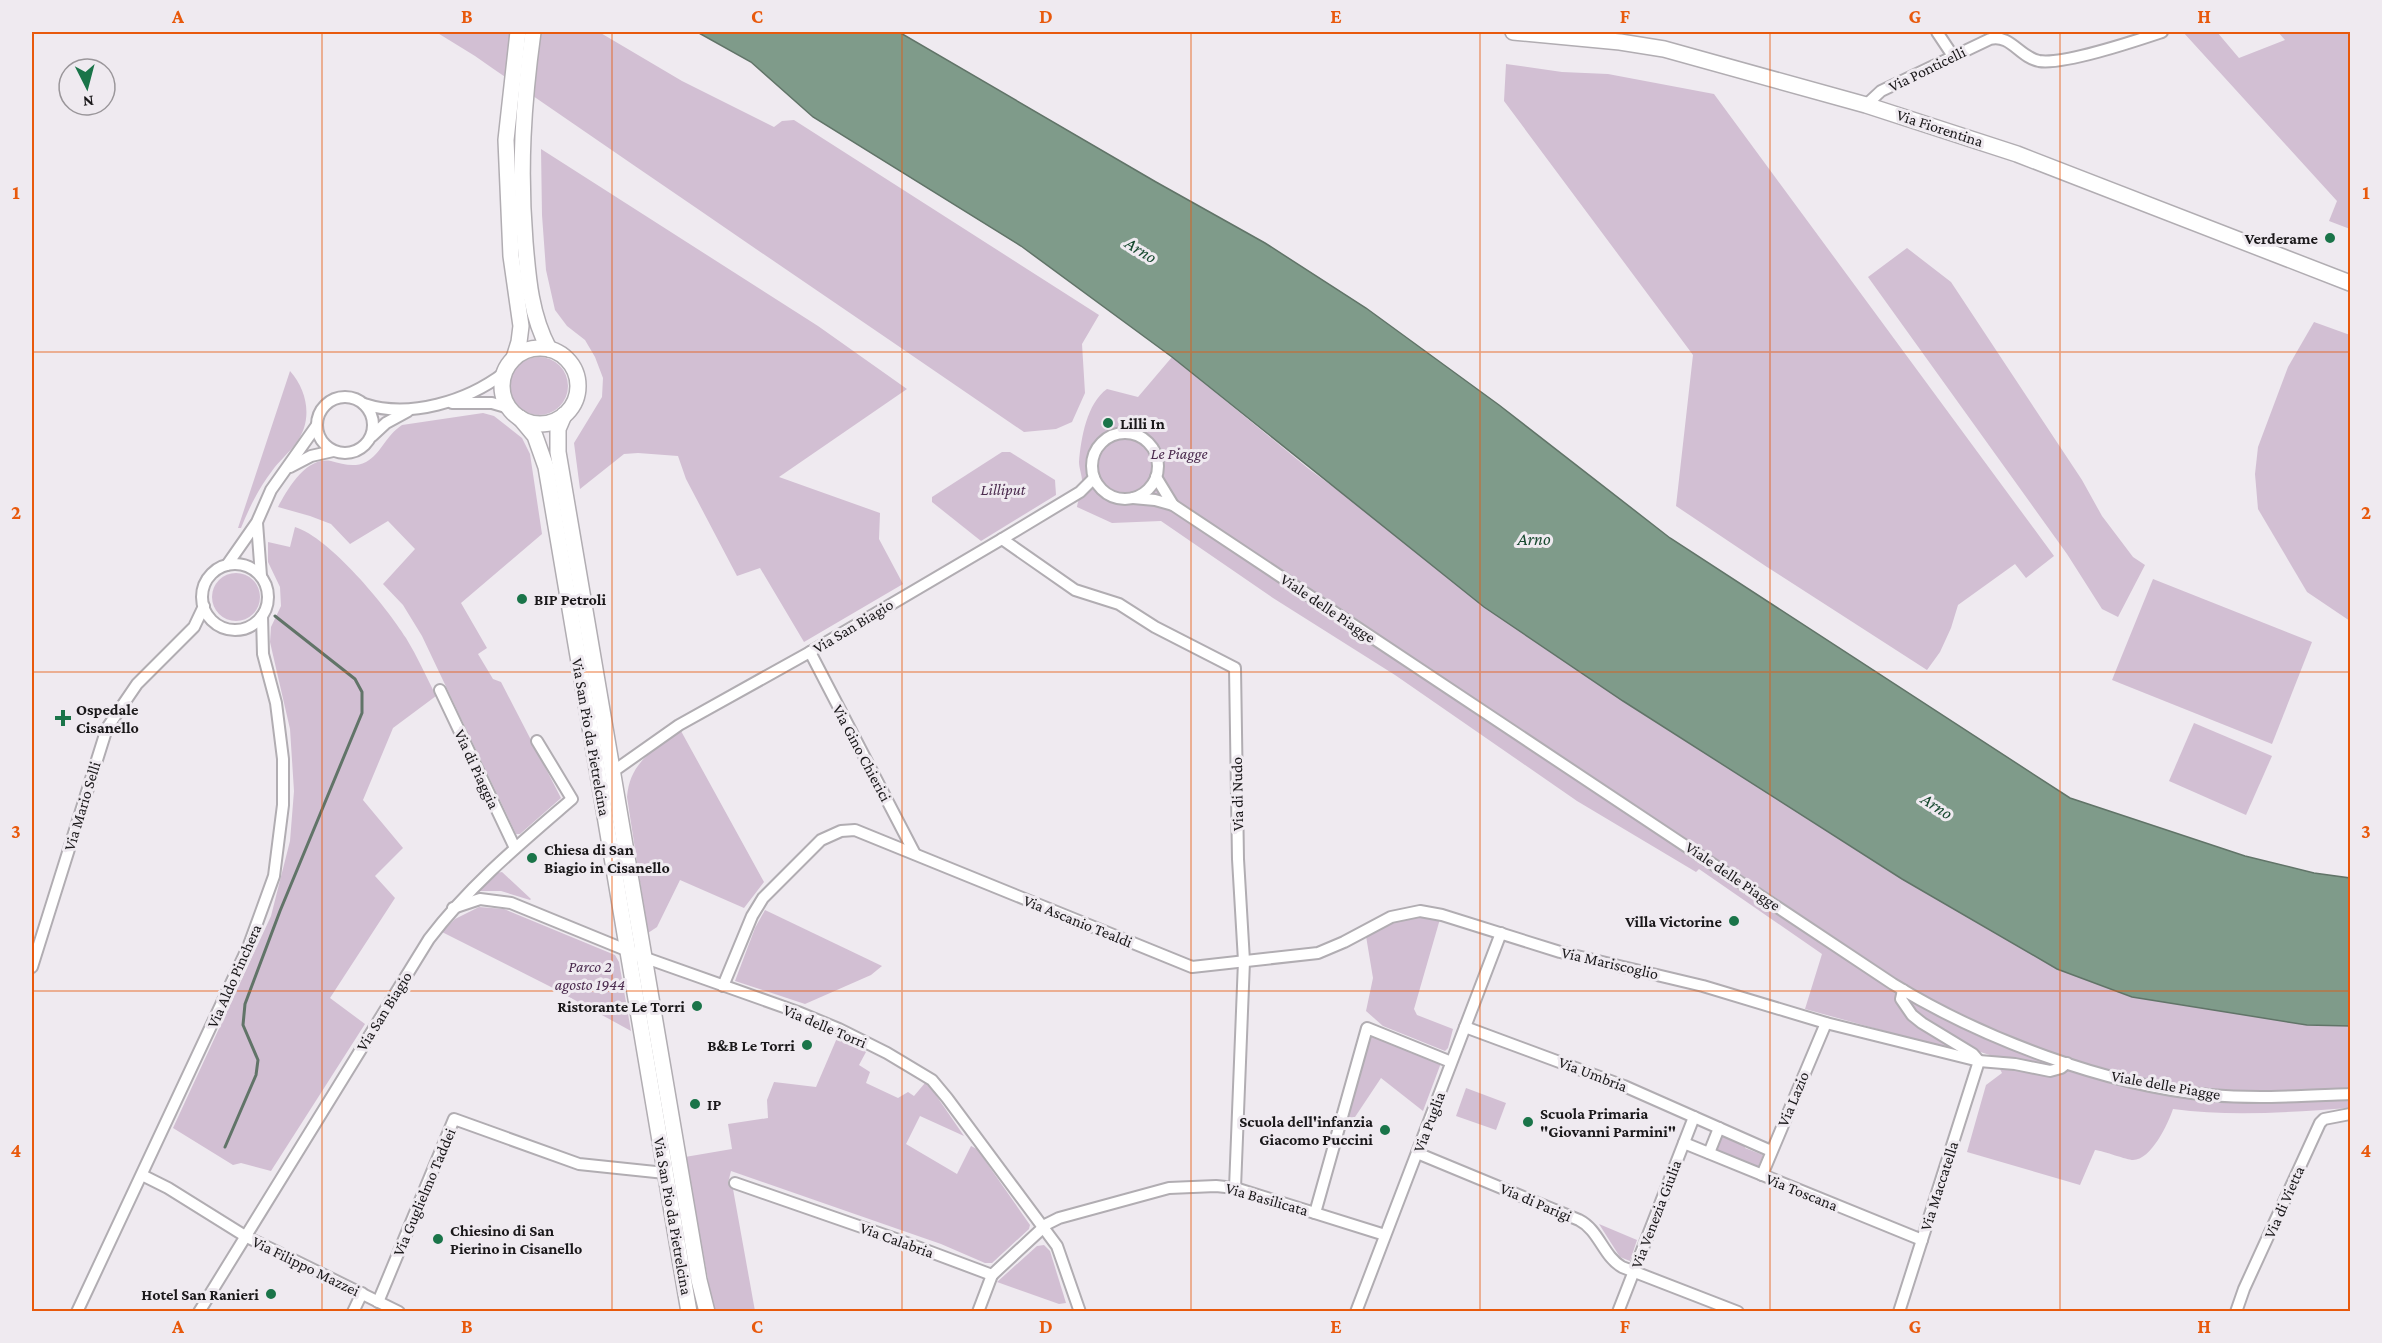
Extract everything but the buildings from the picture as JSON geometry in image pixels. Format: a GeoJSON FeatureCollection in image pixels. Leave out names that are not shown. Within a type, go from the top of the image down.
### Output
{"type":"FeatureCollection","features":[{"type":"Feature","properties":{"kind":"main road"},"geometry":{"type":"LineString","coordinates":[[518,32],[507,120],[530,291],[537,325],[549,349]]}},
{"type":"Feature","properties":{"kind":"main road"},"geometry":{"type":"LineString","coordinates":[[514,358],[530,349],[549,349],[560,353],[569,361],[577,377],[576,395],[572,406],[564,415],[554,421],[531,423],[514,413],[503,395],[504,373],[514,358],[521,326],[511,256],[514,172],[532,32]]}},
{"type":"Feature","properties":{"kind":"main road","name":"Via Fiorentina"},"geometry":{"type":"LineString","coordinates":[[1513,32],[1620,42],[1664,49],[1866,105],[2017,154],[2350,283]]}},
{"type":"Feature","properties":{"kind":"main road","name":"Via San Pio da Pietrelcina"},"geometry":{"type":"LineString","coordinates":[[514,413],[535,436],[546,467],[689,1311]]}},
{"type":"Feature","properties":{"kind":"main road","name":"Via San Pio da Pietrelcina"},"geometry":{"type":"LineString","coordinates":[[564,415],[558,429],[558,452],[611,773],[697,1268],[707,1311]]}},
{"type":"Feature","properties":{"kind":"street"},"geometry":{"type":"LineString","coordinates":[[1936,32],[1953,56]]}},
{"type":"Feature","properties":{"kind":"street","name":"Via Ponticelli"},"geometry":{"type":"LineString","coordinates":[[1866,105],[1881,91],[1984,41],[2000,38],[2032,59],[2052,61],[2162,32]]}},
{"type":"Feature","properties":{"kind":"street"},"geometry":{"type":"LineString","coordinates":[[227,565],[257,522],[271,490],[288,469],[316,425],[319,413],[332,400],[348,397],[364,404],[383,408],[413,408],[440,403],[483,388],[504,373]]}},
{"type":"Feature","properties":{"kind":"street"},"geometry":{"type":"LineString","coordinates":[[440,403],[482,402],[514,413]]}},
{"type":"Feature","properties":{"kind":"street"},"geometry":{"type":"LineString","coordinates":[[364,404],[373,419],[372,436]]}},
{"type":"Feature","properties":{"kind":"street"},"geometry":{"type":"LineString","coordinates":[[316,425],[323,443],[333,451],[346,454],[358,451],[392,418],[413,408]]}},
{"type":"Feature","properties":{"kind":"street"},"geometry":{"type":"LineString","coordinates":[[1123,433],[1140,436],[1151,445],[1158,458],[1156,477],[1148,490],[1133,498],[1119,499],[1102,490],[1094,478],[1092,462],[1099,446],[1112,436],[1123,433]]}},
{"type":"Feature","properties":{"kind":"street"},"geometry":{"type":"LineString","coordinates":[[288,469],[304,459],[333,451]]}},
{"type":"Feature","properties":{"kind":"street","name":"Viale delle Piagge"},"geometry":{"type":"LineString","coordinates":[[1156,477],[1173,505]]}},
{"type":"Feature","properties":{"kind":"street","name":"Via San Biagio"},"geometry":{"type":"LineString","coordinates":[[611,773],[679,725],[810,652],[1080,492],[1094,478]]}},
{"type":"Feature","properties":{"kind":"street","name":"Viale delle Piagge"},"geometry":{"type":"LineString","coordinates":[[1133,498],[1155,500],[1173,505],[1903,990],[2006,1040],[2111,1077],[2208,1094],[2274,1098],[2350,1094]]}},
{"type":"Feature","properties":{"kind":"street"},"geometry":{"type":"LineString","coordinates":[[257,522],[261,576],[266,585],[267,606],[262,616],[245,628],[229,629],[212,619],[204,606],[203,595],[207,580],[216,571],[227,565],[237,564],[247,566],[261,576]]}},
{"type":"Feature","properties":{"kind":"street","name":"Via di Nudo"},"geometry":{"type":"LineString","coordinates":[[1002,538],[1075,590],[1119,604],[1155,627],[1235,669],[1238,859],[1244,961],[1235,1188]]}},
{"type":"Feature","properties":{"kind":"street","name":"Via Mario Selli"},"geometry":{"type":"LineString","coordinates":[[32,967],[107,728],[136,684],[194,627],[204,606]]}},
{"type":"Feature","properties":{"kind":"street","name":"Via Aldo Pinchera"},"geometry":{"type":"LineString","coordinates":[[77,1311],[249,945],[274,876],[281,830],[284,767],[276,703],[263,654],[262,616]]}},
{"type":"Feature","properties":{"kind":"street","name":"Via Gino Chierici"},"geometry":{"type":"LineString","coordinates":[[810,652],[915,854]]}},
{"type":"Feature","properties":{"kind":"street","name":"Via di Piaggia"},"geometry":{"type":"LineString","coordinates":[[440,690],[515,848]]}},
{"type":"Feature","properties":{"kind":"street","name":"Via San Biagio"},"geometry":{"type":"LineString","coordinates":[[199,1311],[429,939],[453,908],[515,848],[572,799],[537,741]]}},
{"type":"Feature","properties":{"kind":"street","name":"Via Ascanio Tealdi"},"geometry":{"type":"LineString","coordinates":[[723,986],[757,907],[775,885],[821,840],[841,831],[855,830],[1188,967],[1201,968],[1244,961]]}},
{"type":"Feature","properties":{"kind":"street","name":"Via delle Torri"},"geometry":{"type":"LineString","coordinates":[[453,908],[480,898],[503,901],[627,951],[839,1029],[887,1053],[932,1080],[1058,1246],[1080,1311]]}},
{"type":"Feature","properties":{"kind":"street","name":"Via Mariscoglio"},"geometry":{"type":"LineString","coordinates":[[1244,961],[1318,953],[1391,917],[1415,911],[1442,915],[1568,954],[1703,986],[1826,1023],[1980,1061]]}},
{"type":"Feature","properties":{"kind":"street","name":"Via Puglia"},"geometry":{"type":"LineString","coordinates":[[1356,1311],[1501,933]]}},
{"type":"Feature","properties":{"kind":"street"},"geometry":{"type":"LineString","coordinates":[[1903,990],[1901,999],[1912,1015],[1973,1054],[1980,1061],[2015,1064],[2050,1071],[2061,1068],[2067,1063]]}},
{"type":"Feature","properties":{"kind":"street","name":"Via Lazio"},"geometry":{"type":"LineString","coordinates":[[1762,1175],[1826,1023]]}},
{"type":"Feature","properties":{"kind":"street","name":"Via Umbria"},"geometry":{"type":"LineString","coordinates":[[1465,1027],[1598,1075],[1771,1151]]}},
{"type":"Feature","properties":{"kind":"street"},"geometry":{"type":"LineString","coordinates":[[1315,1213],[1367,1028],[1451,1062]]}},
{"type":"Feature","properties":{"kind":"street","name":"Via Maccatella"},"geometry":{"type":"LineString","coordinates":[[1899,1311],[1980,1061]]}},
{"type":"Feature","properties":{"kind":"street","name":"Via di Vietta"},"geometry":{"type":"LineString","coordinates":[[2236,1311],[2320,1123],[2324,1119],[2350,1114]]}},
{"type":"Feature","properties":{"kind":"street","name":"Via Venezia Giulia"},"geometry":{"type":"LineString","coordinates":[[1618,1311],[1694,1117]]}},
{"type":"Feature","properties":{"kind":"street","name":"Via Guglielmo Taddei"},"geometry":{"type":"LineString","coordinates":[[378,1302],[454,1119],[579,1164],[665,1173]]}},
{"type":"Feature","properties":{"kind":"street"},"geometry":{"type":"LineString","coordinates":[[1709,1153],[1719,1128]]}},
{"type":"Feature","properties":{"kind":"street","name":"Via Toscana"},"geometry":{"type":"LineString","coordinates":[[1683,1143],[1922,1240]]}},
{"type":"Feature","properties":{"kind":"street","name":"Via di Parigi"},"geometry":{"type":"LineString","coordinates":[[1417,1153],[1583,1222],[1593,1231],[1615,1262],[1634,1272],[1738,1311]]}},
{"type":"Feature","properties":{"kind":"street","name":"Via Filippo Mazzei"},"geometry":{"type":"LineString","coordinates":[[142,1175],[168,1188],[245,1236],[399,1311]]}},
{"type":"Feature","properties":{"kind":"street","name":"Via Calabria"},"geometry":{"type":"LineString","coordinates":[[735,1183],[992,1275]]}},
{"type":"Feature","properties":{"kind":"street","name":"Via Basilicata"},"geometry":{"type":"LineString","coordinates":[[1044,1227],[1069,1215],[1168,1188],[1216,1186],[1235,1188],[1385,1234]]}},
{"type":"Feature","properties":{"kind":"street"},"geometry":{"type":"LineString","coordinates":[[978,1311],[992,1275],[1044,1227]]}},
{"type":"Feature","properties":{"kind":"street"},"geometry":{"type":"LineString","coordinates":[[353,1311],[362,1293]]}},
{"type":"Feature","properties":{"kind":"green space"},"geometry":{"type":"Polygon","coordinates":[[[436,32],[599,32],[682,81],[774,127],[782,121],[794,120],[1099,315],[1082,344],[1085,393],[1072,422],[1056,429],[1024,432],[475,56],[436,32]]]}},
{"type":"Feature","properties":{"kind":"green space"},"geometry":{"type":"Polygon","coordinates":[[[2183,32],[2217,32],[2239,58],[2285,40],[2278,32],[2350,32],[2350,229],[2329,221],[2337,201],[2183,32]]]}},
{"type":"Feature","properties":{"kind":"green space"},"geometry":{"type":"Polygon","coordinates":[[[1506,64],[1562,72],[1608,74],[1714,94],[2054,556],[2026,578],[2015,564],[1958,605],[1940,652],[1927,670],[1676,506],[1693,355],[1504,101],[1506,64]]]}},
{"type":"Feature","properties":{"kind":"green space"},"geometry":{"type":"Polygon","coordinates":[[[541,149],[818,326],[907,389],[779,477],[880,513],[879,539],[903,584],[804,642],[760,568],[737,576],[686,479],[678,456],[624,454],[580,489],[574,443],[602,397],[603,378],[585,340],[567,326],[555,310],[546,270],[541,149]]]}},
{"type":"Feature","properties":{"kind":"green space"},"geometry":{"type":"Polygon","coordinates":[[[1907,248],[1951,282],[2082,480],[2102,516],[2133,557],[2145,565],[2118,617],[2102,609],[2067,554],[1868,277],[1907,248]]]}},
{"type":"Feature","properties":{"kind":"green space"},"geometry":{"type":"Polygon","coordinates":[[[2314,322],[2350,335],[2350,621],[2307,592],[2258,509],[2255,474],[2258,447],[2288,367],[2314,322]]]}},
{"type":"Feature","properties":{"kind":"green space"},"geometry":{"type":"Polygon","coordinates":[[[533,357],[545,357],[560,365],[568,380],[568,392],[560,407],[545,415],[533,415],[518,407],[510,392],[510,380],[518,365],[533,357]]]}},
{"type":"Feature","properties":{"kind":"green space","name":"Le Piagge"},"geometry":{"type":"Polygon","coordinates":[[[1172,357],[1309,469],[1623,701],[1902,879],[2057,969],[2132,997],[2307,1025],[2350,1026],[2350,1108],[2240,1113],[2173,1109],[2163,1132],[2146,1154],[2133,1160],[2095,1150],[2080,1185],[1967,1152],[1986,1085],[2002,1073],[1993,1056],[1974,1050],[1964,1053],[1805,1009],[1822,954],[1699,869],[1696,872],[1577,801],[1395,675],[1273,598],[1161,521],[1112,523],[1077,507],[1082,488],[1079,462],[1081,442],[1094,403],[1107,389],[1138,397],[1172,357]]]}},
{"type":"Feature","properties":{"kind":"green space"},"geometry":{"type":"Polygon","coordinates":[[[290,371],[304,397],[305,425],[296,443],[263,484],[241,528],[238,528],[290,371]]]}},
{"type":"Feature","properties":{"kind":"green space"},"geometry":{"type":"Polygon","coordinates":[[[483,413],[494,416],[522,438],[530,454],[542,534],[461,603],[487,648],[478,654],[493,679],[501,682],[561,798],[520,834],[516,834],[422,636],[403,605],[383,584],[415,549],[388,521],[350,544],[331,524],[278,507],[299,476],[313,464],[331,461],[348,465],[362,464],[376,454],[391,434],[402,425],[483,413]]]}},
{"type":"Feature","properties":{"kind":"green space","name":"Lilliput"},"geometry":{"type":"Polygon","coordinates":[[[1002,452],[1010,452],[1055,480],[1056,495],[981,541],[932,502],[932,497],[1002,452]]]}},
{"type":"Feature","properties":{"kind":"green space"},"geometry":{"type":"Polygon","coordinates":[[[295,527],[324,544],[371,592],[406,638],[436,696],[393,728],[363,800],[403,848],[375,876],[395,898],[330,998],[365,1024],[271,1171],[241,1163],[233,1165],[173,1128],[271,916],[290,841],[294,791],[290,729],[270,642],[271,627],[281,606],[280,587],[268,562],[268,542],[290,547],[295,527]]]}},
{"type":"Feature","properties":{"kind":"green space"},"geometry":{"type":"Polygon","coordinates":[[[231,573],[241,573],[256,583],[260,597],[259,606],[250,617],[241,621],[231,621],[216,611],[212,602],[212,592],[222,577],[231,573]]]}},
{"type":"Feature","properties":{"kind":"green space"},"geometry":{"type":"Polygon","coordinates":[[[2153,579],[2312,642],[2272,744],[2112,680],[2153,579]]]}},
{"type":"Feature","properties":{"kind":"green space"},"geometry":{"type":"Polygon","coordinates":[[[2194,723],[2272,756],[2246,815],[2169,781],[2194,723]]]}},
{"type":"Feature","properties":{"kind":"green space"},"geometry":{"type":"Polygon","coordinates":[[[681,731],[764,882],[744,908],[680,880],[657,927],[648,933],[627,797],[629,785],[638,765],[681,731]]]}},
{"type":"Feature","properties":{"kind":"green space"},"geometry":{"type":"Polygon","coordinates":[[[502,872],[531,899],[501,891],[479,891],[478,889],[496,873],[502,872]]]}},
{"type":"Feature","properties":{"kind":"green space","name":"Parco 2 agosto 1944"},"geometry":{"type":"Polygon","coordinates":[[[479,907],[504,909],[615,955],[619,962],[631,1031],[551,987],[442,932],[455,919],[479,907]]]}},
{"type":"Feature","properties":{"kind":"green space"},"geometry":{"type":"Polygon","coordinates":[[[765,910],[882,966],[871,975],[805,1004],[735,981],[755,928],[765,910]]]}},
{"type":"Feature","properties":{"kind":"green space"},"geometry":{"type":"Polygon","coordinates":[[[1415,916],[1440,919],[1414,1009],[1417,1015],[1453,1029],[1445,1051],[1383,1026],[1366,1011],[1373,978],[1366,936],[1389,923],[1415,916]]]}},
{"type":"Feature","properties":{"kind":"green space"},"geometry":{"type":"Polygon","coordinates":[[[1371,1036],[1441,1063],[1423,1111],[1381,1078],[1349,1126],[1346,1124],[1371,1036]]]}},
{"type":"Feature","properties":{"kind":"green space"},"geometry":{"type":"Polygon","coordinates":[[[837,1038],[866,1052],[859,1065],[870,1072],[866,1083],[898,1098],[908,1092],[914,1096],[925,1083],[931,1088],[964,1136],[920,1116],[906,1144],[957,1174],[971,1146],[977,1149],[1030,1225],[1029,1229],[992,1263],[985,1263],[941,1244],[731,1171],[728,1183],[733,1189],[755,1311],[714,1311],[685,1157],[732,1149],[728,1124],[768,1118],[767,1100],[774,1082],[816,1087],[837,1038]]]}},
{"type":"Feature","properties":{"kind":"green space"},"geometry":{"type":"Polygon","coordinates":[[[1466,1088],[1506,1103],[1496,1130],[1456,1116],[1466,1088]]]}},
{"type":"Feature","properties":{"kind":"green space"},"geometry":{"type":"Polygon","coordinates":[[[1721,1135],[1763,1155],[1758,1168],[1715,1150],[1721,1135]]]}},
{"type":"Feature","properties":{"kind":"green space"},"geometry":{"type":"Polygon","coordinates":[[[1599,1224],[1637,1240],[1630,1261],[1620,1257],[1599,1224]]]}},
{"type":"Feature","properties":{"kind":"green space"},"geometry":{"type":"Polygon","coordinates":[[[1044,1245],[1050,1251],[1066,1303],[1059,1304],[997,1282],[1037,1246],[1044,1245]]]}},
{"type":"Feature","properties":{"kind":"water","name":"Arno"},"geometry":{"type":"Polygon","coordinates":[[[697,32],[899,32],[1265,243],[1366,308],[1499,405],[1670,538],[2070,798],[2245,856],[2314,873],[2350,878],[2350,1026],[2307,1025],[2132,997],[2057,969],[1902,879],[1623,701],[1484,607],[1172,357],[1021,246],[813,117],[751,62],[697,32]]]}},
{"type":"Feature","properties":{"kind":"waterway"},"geometry":{"type":"LineString","coordinates":[[225,1147],[256,1075],[258,1060],[243,1025],[245,1004],[280,911],[362,713],[362,692],[355,679],[275,616]]}},
{"type":"Feature","properties":{"kind":"place","name":"Verderame"},"geometry":{"type":"Point","coordinates":[2330,238]}},
{"type":"Feature","properties":{"kind":"place","name":"Lilli In"},"geometry":{"type":"Point","coordinates":[1108,423]}},
{"type":"Feature","properties":{"kind":"place","name":"BIP Petroli"},"geometry":{"type":"Point","coordinates":[522,599]}},
{"type":"Feature","properties":{"kind":"place","name":"Ospedale Cisanello"},"geometry":{"type":"Point","coordinates":[63,718]}},
{"type":"Feature","properties":{"kind":"place","name":"Chiesa di San Biagio in Cisanello"},"geometry":{"type":"Point","coordinates":[532,858]}},
{"type":"Feature","properties":{"kind":"place","name":"Villa Victorine"},"geometry":{"type":"Point","coordinates":[1734,921]}},
{"type":"Feature","properties":{"kind":"place","name":"Ristorante Le Torri"},"geometry":{"type":"Point","coordinates":[697,1006]}},
{"type":"Feature","properties":{"kind":"place","name":"B&B Le Torri"},"geometry":{"type":"Point","coordinates":[807,1045]}},
{"type":"Feature","properties":{"kind":"place","name":"IP"},"geometry":{"type":"Point","coordinates":[695,1104]}},
{"type":"Feature","properties":{"kind":"place","name":"Scuola Primaria \"Giovanni Parmini\""},"geometry":{"type":"Point","coordinates":[1528,1122]}},
{"type":"Feature","properties":{"kind":"place","name":"Scuola dell'infanzia Giacomo Puccini"},"geometry":{"type":"Point","coordinates":[1385,1130]}},
{"type":"Feature","properties":{"kind":"place","name":"Chiesino di San Pierino in Cisanello"},"geometry":{"type":"Point","coordinates":[438,1239]}},
{"type":"Feature","properties":{"kind":"place","name":"Hotel San Ranieri"},"geometry":{"type":"Point","coordinates":[271,1294]}}]}
